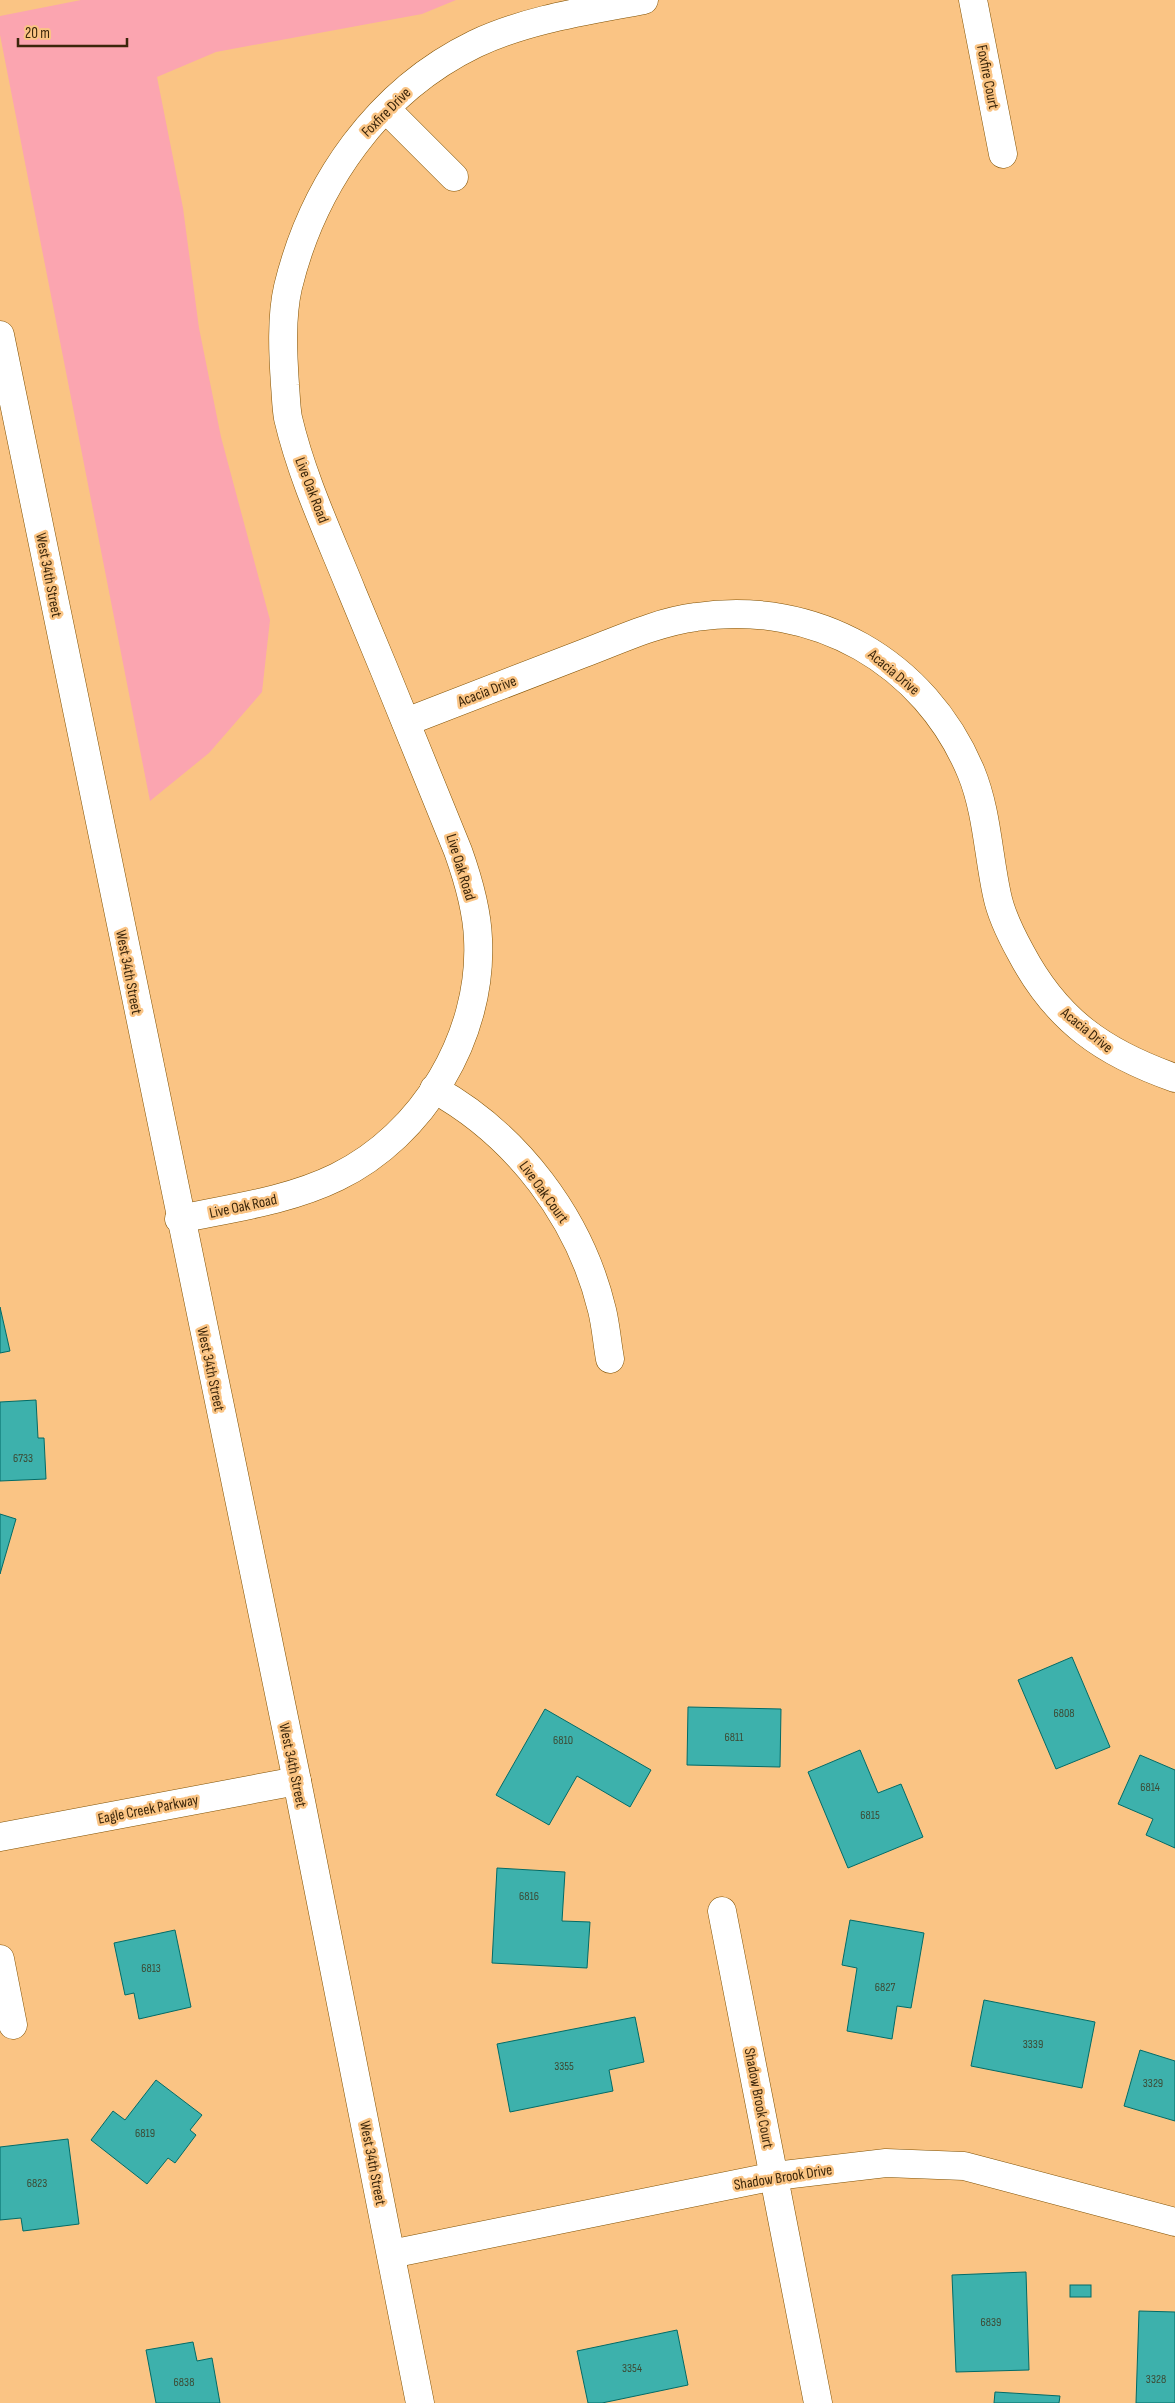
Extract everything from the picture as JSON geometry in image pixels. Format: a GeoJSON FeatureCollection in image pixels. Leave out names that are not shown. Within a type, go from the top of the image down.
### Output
{"type":"FeatureCollection","features":[{"type":"Feature","properties":{"kind":"street","name":"Foxfire Drive"},"geometry":{"type":"LineString","coordinates":[[283,370],[283,336],[288,287],[308,223],[323,192],[349,150],[369,124],[432,70],[478,43],[535,22],[644,0]]}},
{"type":"Feature","properties":{"kind":"street","name":"Foxfire Court"},"geometry":{"type":"LineString","coordinates":[[973,0],[1003,154]]}},
{"type":"Feature","properties":{"kind":"street"},"geometry":{"type":"LineString","coordinates":[[386,109],[454,177]]}},
{"type":"Feature","properties":{"kind":"street","name":"West 34th Street"},"geometry":{"type":"LineString","coordinates":[[0,335],[296,1782],[420,2403]]}},
{"type":"Feature","properties":{"kind":"street","name":"Live Oak Road"},"geometry":{"type":"LineString","coordinates":[[180,1219],[289,1196],[336,1178],[379,1151],[414,1116],[434,1089],[460,1042],[474,991],[478,937],[470,885],[406,722],[308,483],[288,419],[283,370]]}},
{"type":"Feature","properties":{"kind":"street","name":"Acacia Drive"},"geometry":{"type":"LineString","coordinates":[[406,722],[645,630],[696,617],[728,613],[762,615],[813,625],[846,638],[889,664],[915,687],[947,726],[971,772],[982,804],[997,898],[1008,929],[1032,974],[1064,1014],[1103,1046],[1148,1070],[1175,1078]]}},
{"type":"Feature","properties":{"kind":"street","name":"Live Oak Court"},"geometry":{"type":"LineString","coordinates":[[434,1089],[491,1127],[514,1151],[556,1203],[580,1246],[602,1310],[610,1359]]}},
{"type":"Feature","properties":{"kind":"street","name":"Eagle Creek Parkway"},"geometry":{"type":"LineString","coordinates":[[0,1837],[296,1782]]}},
{"type":"Feature","properties":{"kind":"street","name":"Shadow Brook Court"},"geometry":{"type":"LineString","coordinates":[[722,1911],[818,2403]]}},
{"type":"Feature","properties":{"kind":"street"},"geometry":{"type":"LineString","coordinates":[[0,1959],[13,2025]]}},
{"type":"Feature","properties":{"kind":"street","name":"Shadow Brook Drive"},"geometry":{"type":"LineString","coordinates":[[391,2254],[775,2176],[886,2164],[964,2166],[1175,2222]]}},
{"type":"Feature","properties":{"kind":"shaded area"},"geometry":{"type":"Polygon","coordinates":[[[81,0],[456,0],[422,14],[216,52],[157,77],[183,208],[199,328],[221,437],[270,620],[262,692],[209,753],[150,801],[0,35],[0,16],[81,0]]]}},
{"type":"Feature","properties":{"kind":"building"},"geometry":{"type":"Polygon","coordinates":[[[0,1307],[10,1351],[0,1353],[0,1307]]]}},
{"type":"Feature","properties":{"kind":"building"},"geometry":{"type":"Polygon","coordinates":[[[36,1400],[38,1438],[44,1438],[46,1479],[0,1481],[0,1402],[36,1400]]]}},
{"type":"Feature","properties":{"kind":"building"},"geometry":{"type":"Polygon","coordinates":[[[0,1514],[16,1519],[0,1574],[0,1514]]]}},
{"type":"Feature","properties":{"kind":"building"},"geometry":{"type":"Polygon","coordinates":[[[1072,1657],[1110,1747],[1056,1769],[1018,1680],[1072,1657]]]}},
{"type":"Feature","properties":{"kind":"building"},"geometry":{"type":"Polygon","coordinates":[[[688,1707],[781,1709],[780,1767],[687,1765],[688,1707]]]}},
{"type":"Feature","properties":{"kind":"building"},"geometry":{"type":"Polygon","coordinates":[[[545,1709],[651,1770],[630,1807],[577,1776],[549,1825],[496,1795],[545,1709]]]}},
{"type":"Feature","properties":{"kind":"building"},"geometry":{"type":"Polygon","coordinates":[[[860,1750],[878,1793],[901,1784],[923,1837],[848,1868],[808,1772],[860,1750]]]}},
{"type":"Feature","properties":{"kind":"building"},"geometry":{"type":"Polygon","coordinates":[[[1140,1755],[1175,1770],[1175,1848],[1146,1835],[1153,1819],[1118,1804],[1140,1755]]]}},
{"type":"Feature","properties":{"kind":"building"},"geometry":{"type":"Polygon","coordinates":[[[497,1868],[565,1872],[562,1921],[590,1922],[587,1968],[492,1963],[497,1868]]]}},
{"type":"Feature","properties":{"kind":"building"},"geometry":{"type":"Polygon","coordinates":[[[850,1920],[924,1933],[911,2008],[897,2006],[892,2039],[847,2031],[857,1968],[842,1965],[850,1920]]]}},
{"type":"Feature","properties":{"kind":"building"},"geometry":{"type":"Polygon","coordinates":[[[175,1930],[191,2007],[139,2019],[134,1993],[125,1995],[114,1943],[175,1930]]]}},
{"type":"Feature","properties":{"kind":"building"},"geometry":{"type":"Polygon","coordinates":[[[984,2000],[1095,2022],[1082,2088],[971,2066],[984,2000]]]}},
{"type":"Feature","properties":{"kind":"building"},"geometry":{"type":"Polygon","coordinates":[[[635,2017],[644,2062],[609,2070],[613,2091],[510,2112],[497,2044],[635,2017]]]}},
{"type":"Feature","properties":{"kind":"building"},"geometry":{"type":"Polygon","coordinates":[[[1140,2050],[1175,2061],[1175,2121],[1124,2106],[1140,2050]]]}},
{"type":"Feature","properties":{"kind":"building"},"geometry":{"type":"Polygon","coordinates":[[[156,2080],[202,2115],[190,2130],[196,2135],[175,2163],[168,2158],[147,2184],[91,2140],[113,2111],[125,2120],[156,2080]]]}},
{"type":"Feature","properties":{"kind":"building"},"geometry":{"type":"Polygon","coordinates":[[[68,2139],[79,2224],[23,2231],[21,2218],[0,2220],[0,2147],[68,2139]]]}},
{"type":"Feature","properties":{"kind":"building"},"geometry":{"type":"Polygon","coordinates":[[[1026,2272],[1029,2370],[956,2372],[952,2275],[1026,2272]]]}},
{"type":"Feature","properties":{"kind":"building"},"geometry":{"type":"Polygon","coordinates":[[[1070,2285],[1091,2285],[1091,2297],[1070,2297],[1070,2285]]]}},
{"type":"Feature","properties":{"kind":"building"},"geometry":{"type":"Polygon","coordinates":[[[1139,2311],[1175,2312],[1175,2403],[1136,2403],[1139,2311]]]}},
{"type":"Feature","properties":{"kind":"building"},"geometry":{"type":"Polygon","coordinates":[[[677,2330],[688,2385],[602,2403],[588,2403],[577,2351],[677,2330]]]}},
{"type":"Feature","properties":{"kind":"building"},"geometry":{"type":"Polygon","coordinates":[[[193,2342],[197,2361],[212,2358],[220,2403],[156,2403],[146,2350],[193,2342]]]}},
{"type":"Feature","properties":{"kind":"building"},"geometry":{"type":"Polygon","coordinates":[[[995,2392],[1060,2396],[1059,2403],[994,2403],[995,2392]]]}}]}
